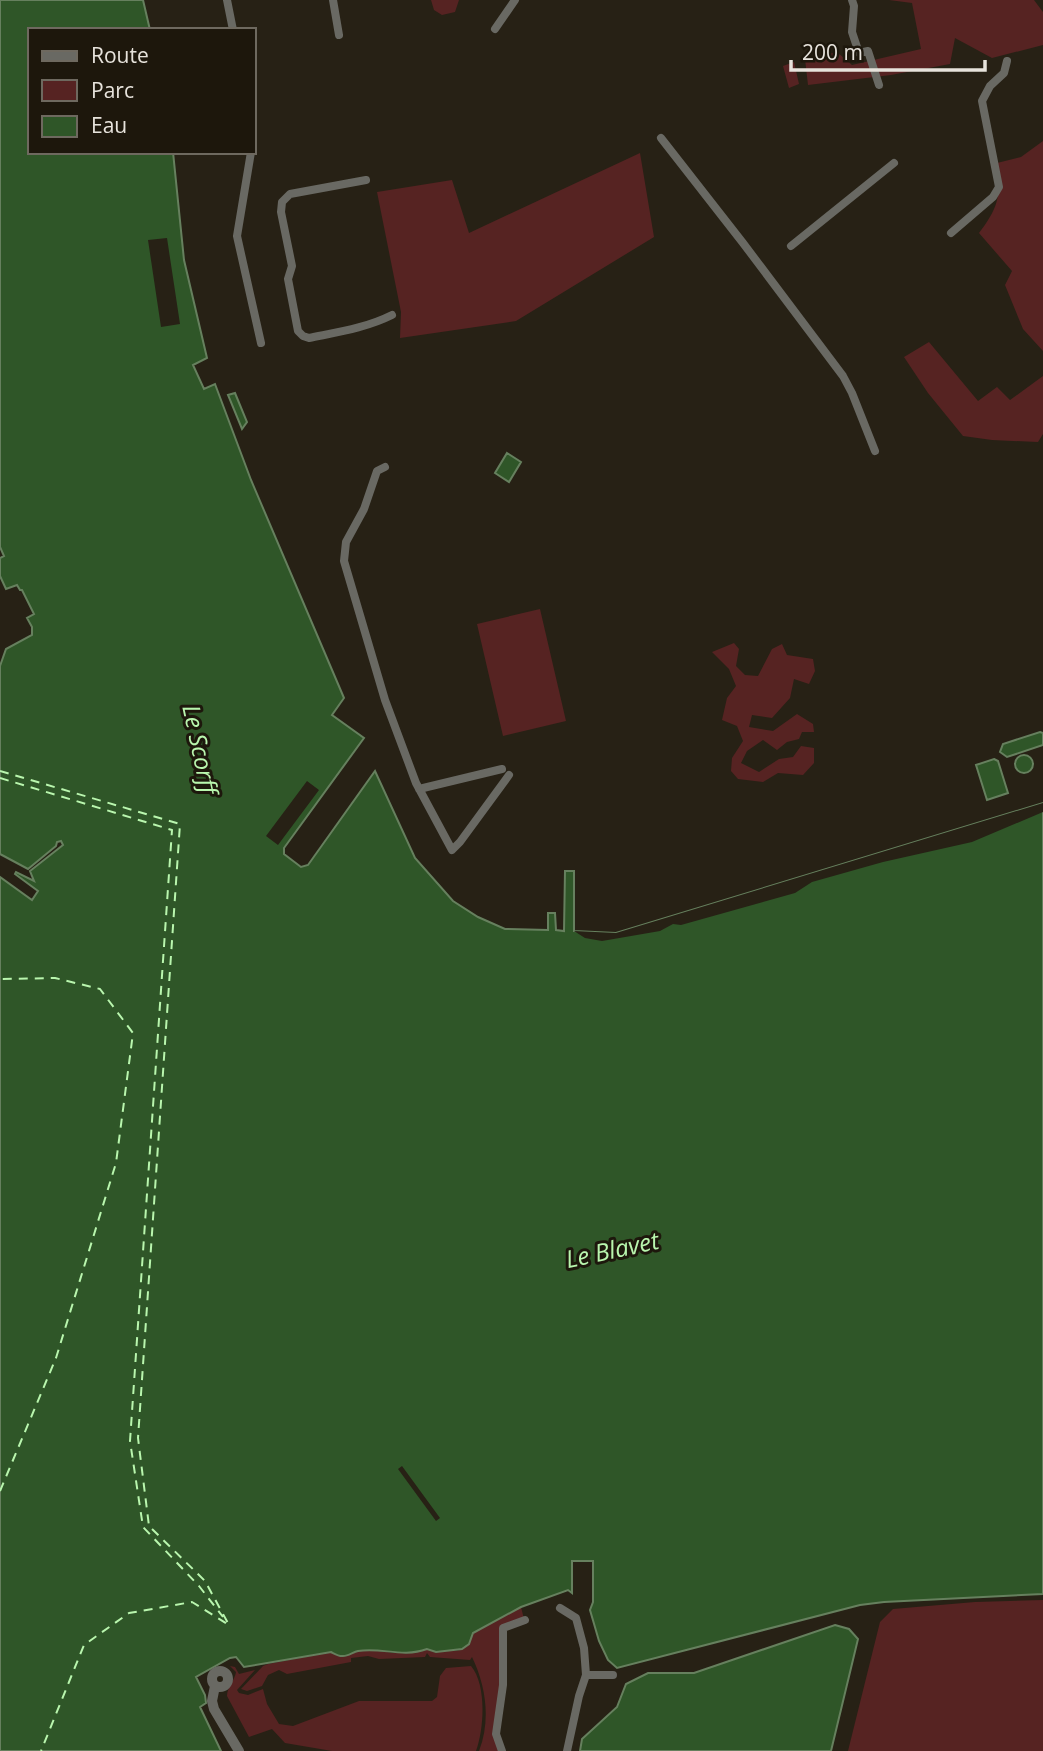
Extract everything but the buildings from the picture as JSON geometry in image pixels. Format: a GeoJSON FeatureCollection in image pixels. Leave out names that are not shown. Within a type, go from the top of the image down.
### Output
{"type":"FeatureCollection","features":[{"type":"Feature","properties":{"kind":"street"},"geometry":{"type":"LineString","coordinates":[[228,0],[233,28]]}},
{"type":"Feature","properties":{"kind":"street"},"geometry":{"type":"LineString","coordinates":[[333,0],[339,35]]}},
{"type":"Feature","properties":{"kind":"street"},"geometry":{"type":"LineString","coordinates":[[495,29],[514,0]]}},
{"type":"Feature","properties":{"kind":"street"},"geometry":{"type":"LineString","coordinates":[[852,0],[852,32],[859,53],[868,51],[879,85]]}},
{"type":"Feature","properties":{"kind":"street"},"geometry":{"type":"LineString","coordinates":[[951,233],[993,197],[999,187],[982,101],[990,86],[1004,73],[1007,61]]}},
{"type":"Feature","properties":{"kind":"street"},"geometry":{"type":"LineString","coordinates":[[661,138],[843,376],[875,451]]}},
{"type":"Feature","properties":{"kind":"street"},"geometry":{"type":"LineString","coordinates":[[251,154],[237,236],[261,343]]}},
{"type":"Feature","properties":{"kind":"street"},"geometry":{"type":"LineString","coordinates":[[791,246],[894,163]]}},
{"type":"Feature","properties":{"kind":"street"},"geometry":{"type":"LineString","coordinates":[[366,180],[290,194],[282,202],[281,212],[292,266],[288,279],[298,331],[309,338],[375,324],[392,314]]}},
{"type":"Feature","properties":{"kind":"street"},"geometry":{"type":"LineString","coordinates":[[385,467],[377,471],[364,509],[346,542],[344,561],[385,700],[419,789],[452,850],[509,775]]}},
{"type":"Feature","properties":{"kind":"street"},"geometry":{"type":"LineString","coordinates":[[419,789],[502,769]]}},
{"type":"Feature","properties":{"kind":"street"},"geometry":{"type":"LineString","coordinates":[[560,1608],[576,1618],[584,1648],[586,1675],[567,1751]]}},
{"type":"Feature","properties":{"kind":"street"},"geometry":{"type":"LineString","coordinates":[[502,1751],[496,1734],[503,1685],[503,1628],[525,1620]]}},
{"type":"Feature","properties":{"kind":"street"},"geometry":{"type":"LineString","coordinates":[[586,1675],[613,1675]]}},
{"type":"Feature","properties":{"kind":"street"},"geometry":{"type":"LineString","coordinates":[[215,1685],[212,1701],[214,1709],[239,1751]]}},
{"type":"Feature","properties":{"kind":"green space"},"geometry":{"type":"Polygon","coordinates":[[[431,0],[459,0],[455,12],[442,15],[434,10],[431,0]]]}},
{"type":"Feature","properties":{"kind":"green space"},"geometry":{"type":"Polygon","coordinates":[[[889,0],[1034,0],[1043,12],[1043,45],[992,58],[955,38],[950,64],[891,75],[808,85],[805,59],[837,52],[852,65],[921,49],[912,3],[889,0]]]}},
{"type":"Feature","properties":{"kind":"green space"},"geometry":{"type":"Polygon","coordinates":[[[794,62],[799,84],[789,88],[783,66],[794,62]]]}},
{"type":"Feature","properties":{"kind":"green space"},"geometry":{"type":"Polygon","coordinates":[[[1043,141],[1043,351],[1023,329],[1005,285],[1012,271],[979,233],[995,208],[999,184],[997,163],[1021,157],[1043,141]]]}},
{"type":"Feature","properties":{"kind":"green space"},"geometry":{"type":"Polygon","coordinates":[[[640,153],[654,237],[516,321],[400,338],[401,312],[377,192],[452,180],[469,233],[640,153]]]}},
{"type":"Feature","properties":{"kind":"green space"},"geometry":{"type":"Polygon","coordinates":[[[929,342],[978,401],[997,387],[1010,400],[1043,376],[1043,434],[1038,442],[963,436],[928,393],[904,357],[929,342]]]}},
{"type":"Feature","properties":{"kind":"green space"},"geometry":{"type":"Polygon","coordinates":[[[540,609],[566,721],[503,736],[477,624],[540,609]]]}},
{"type":"Feature","properties":{"kind":"green space"},"geometry":{"type":"Polygon","coordinates":[[[734,643],[739,649],[736,666],[745,675],[758,676],[772,649],[782,644],[787,655],[813,659],[815,671],[809,684],[794,679],[790,698],[772,718],[752,715],[749,727],[773,731],[797,714],[813,724],[814,732],[802,732],[799,739],[787,742],[777,750],[763,740],[747,751],[741,763],[759,772],[779,759],[793,757],[801,746],[814,748],[814,763],[803,775],[778,773],[763,782],[738,779],[731,771],[732,758],[743,741],[737,726],[722,720],[727,698],[736,686],[729,669],[712,652],[734,643]]]}},
{"type":"Feature","properties":{"kind":"green space"},"geometry":{"type":"Polygon","coordinates":[[[1043,1600],[1043,1751],[848,1751],[880,1622],[893,1609],[1043,1600]]]}},
{"type":"Feature","properties":{"kind":"green space"},"geometry":{"type":"Polygon","coordinates":[[[521,1607],[524,1619],[500,1628],[498,1751],[479,1751],[486,1715],[484,1691],[472,1657],[470,1660],[430,1657],[427,1653],[425,1657],[351,1658],[351,1662],[287,1674],[279,1670],[268,1675],[262,1686],[247,1691],[241,1689],[263,1666],[331,1652],[342,1657],[359,1651],[375,1650],[393,1653],[427,1649],[458,1651],[467,1645],[473,1633],[521,1607]]]}},
{"type":"Feature","properties":{"kind":"green space"},"geometry":{"type":"Polygon","coordinates":[[[230,1666],[235,1667],[239,1674],[255,1670],[237,1690],[239,1693],[248,1695],[263,1689],[267,1704],[279,1724],[293,1726],[359,1701],[432,1701],[437,1697],[440,1676],[446,1668],[471,1666],[482,1695],[481,1731],[476,1751],[332,1751],[285,1743],[272,1729],[249,1737],[227,1696],[236,1672],[230,1666]]]}},
{"type":"Feature","properties":{"kind":"water"},"geometry":{"type":"Polygon","coordinates":[[[0,0],[143,0],[150,28],[28,28],[28,154],[173,154],[184,260],[207,358],[193,365],[204,389],[215,384],[251,480],[344,698],[332,715],[364,738],[284,848],[284,854],[301,867],[308,865],[375,771],[415,858],[453,901],[478,917],[505,929],[548,930],[548,913],[555,913],[556,930],[564,931],[565,871],[574,871],[574,931],[616,933],[1043,803],[1043,1594],[860,1605],[617,1668],[608,1660],[599,1641],[590,1610],[593,1602],[593,1561],[572,1561],[572,1593],[568,1590],[521,1607],[473,1633],[469,1644],[462,1649],[436,1652],[427,1649],[409,1653],[367,1650],[344,1656],[331,1652],[244,1667],[236,1657],[230,1658],[196,1677],[205,1695],[206,1703],[200,1707],[221,1751],[0,1751],[0,877],[32,900],[38,891],[15,874],[16,872],[34,881],[30,871],[63,845],[61,841],[57,842],[56,846],[28,869],[0,854],[0,666],[6,649],[32,635],[32,627],[27,618],[34,614],[17,585],[6,589],[0,576],[0,558],[4,556],[0,547],[0,0]]]}},
{"type":"Feature","properties":{"kind":"water"},"geometry":{"type":"Polygon","coordinates":[[[235,393],[247,422],[242,429],[228,395],[235,393]]]}},
{"type":"Feature","properties":{"kind":"water"},"geometry":{"type":"Polygon","coordinates":[[[507,453],[521,462],[509,482],[495,473],[507,453]]]}},
{"type":"Feature","properties":{"kind":"water"},"geometry":{"type":"Polygon","coordinates":[[[1043,733],[1043,745],[1007,757],[1000,752],[1003,744],[1043,733]]]}},
{"type":"Feature","properties":{"kind":"water"},"geometry":{"type":"Polygon","coordinates":[[[1024,755],[1030,758],[1033,764],[1030,770],[1024,773],[1018,770],[1015,764],[1018,758],[1024,755]]]}},
{"type":"Feature","properties":{"kind":"water"},"geometry":{"type":"Polygon","coordinates":[[[994,759],[998,761],[1008,793],[987,800],[976,765],[994,759]]]}},
{"type":"Feature","properties":{"kind":"water"},"geometry":{"type":"Polygon","coordinates":[[[835,1625],[849,1629],[858,1639],[831,1751],[580,1751],[582,1739],[617,1707],[626,1684],[648,1673],[694,1673],[835,1625]]]}},
{"type":"Feature","properties":{"kind":"pier"},"geometry":{"type":"Polygon","coordinates":[[[167,238],[180,324],[161,327],[148,240],[167,238]]]}},
{"type":"Feature","properties":{"kind":"pier"},"geometry":{"type":"Polygon","coordinates":[[[307,781],[319,790],[278,845],[266,836],[307,781]]]}},
{"type":"Feature","properties":{"kind":"pier"},"geometry":{"type":"Polygon","coordinates":[[[1043,803],[1043,812],[972,842],[883,862],[812,882],[795,893],[681,925],[673,924],[660,931],[602,941],[585,938],[574,931],[616,933],[1043,803]]]}},
{"type":"Feature","properties":{"kind":"pier"},"geometry":{"type":"Polygon","coordinates":[[[402,1466],[440,1518],[436,1521],[398,1469],[402,1466]]]}},
{"type":"Feature","properties":{"kind":"ferry route"},"geometry":{"type":"LineString","coordinates":[[0,771],[180,824],[138,1438],[149,1526],[205,1581],[229,1625],[192,1602],[129,1613],[84,1645],[41,1751]]}},
{"type":"Feature","properties":{"kind":"ferry route"},"geometry":{"type":"LineString","coordinates":[[0,778],[172,830],[130,1441],[143,1527],[199,1586],[223,1617]]}},
{"type":"Feature","properties":{"kind":"ferry route"},"geometry":{"type":"LineString","coordinates":[[0,1491],[56,1358],[116,1163],[133,1033],[100,989],[55,978],[2,979]]}},
{"type":"Feature","properties":{"kind":"water label","name":"Le Scorff"},"geometry":{"type":"Point","coordinates":[201,749]}},
{"type":"Feature","properties":{"kind":"water label","name":"Le Blavet"},"geometry":{"type":"Point","coordinates":[612,1249]}}]}
